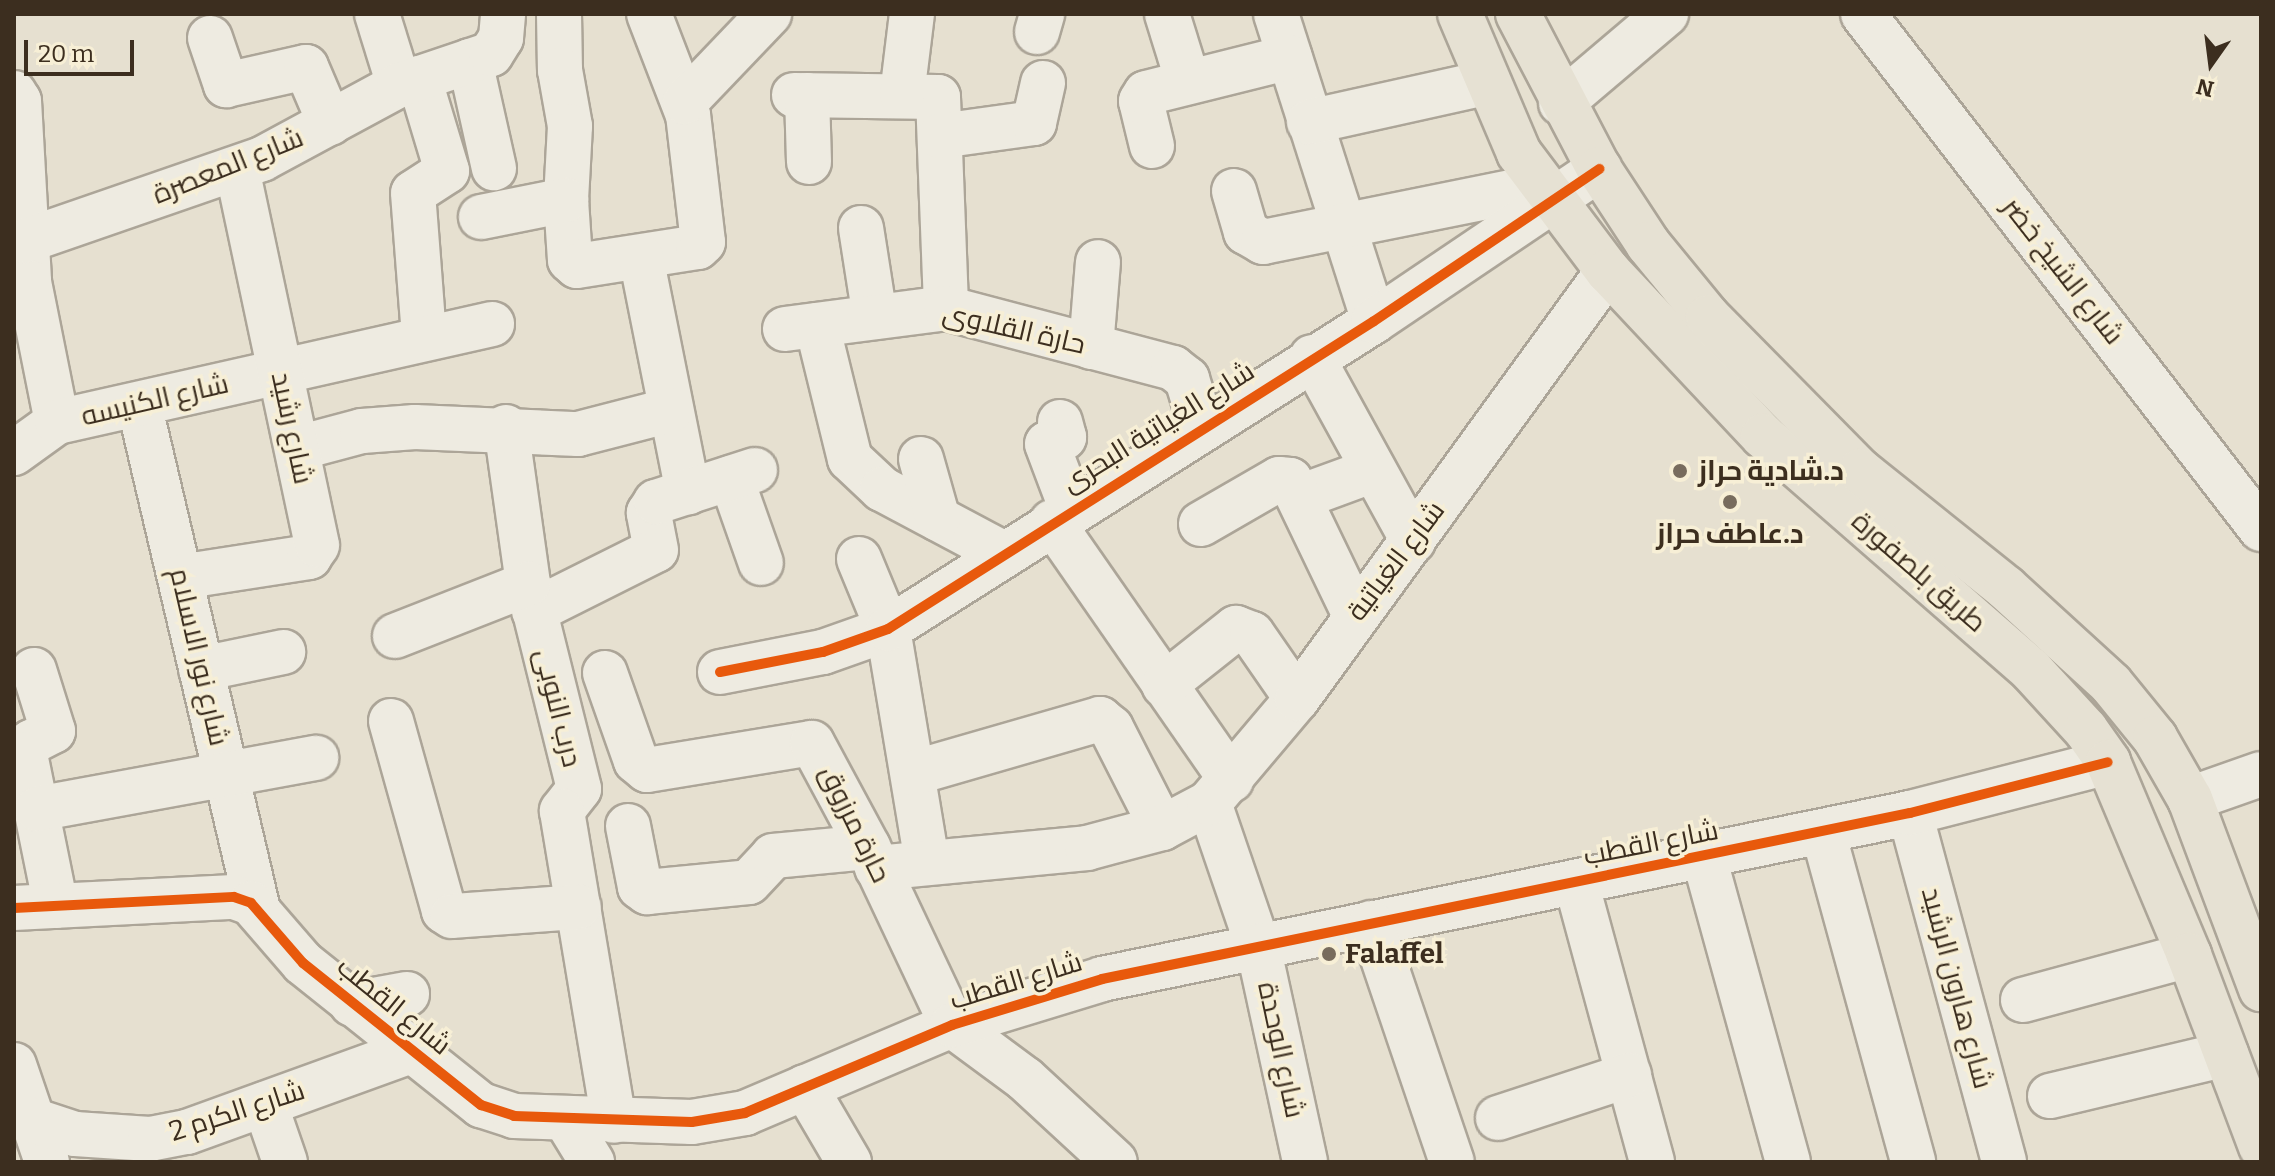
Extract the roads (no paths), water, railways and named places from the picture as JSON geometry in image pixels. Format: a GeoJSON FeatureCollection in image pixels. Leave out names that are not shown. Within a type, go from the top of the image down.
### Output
{"type":"FeatureCollection","features":[{"type":"Feature","properties":{"kind":"main road","name":"طريق بلصفورة"},"geometry":{"type":"LineString","coordinates":[[1460,14],[1485,83],[1546,194],[1608,271],[1763,436],[2056,694],[2108,762],[2189,955],[2261,1147]]}},
{"type":"Feature","properties":{"kind":"main road","name":"طريق بلصفورة"},"geometry":{"type":"LineString","coordinates":[[1518,14],[1561,103],[1599,169],[1648,244],[1718,328],[1860,471],[2006,588],[2111,684],[2155,738],[2190,799],[2261,989]]}},
{"type":"Feature","properties":{"kind":"street"},"geometry":{"type":"LineString","coordinates":[[377,14],[447,171],[413,193],[424,337]]}},
{"type":"Feature","properties":{"kind":"street"},"geometry":{"type":"LineString","coordinates":[[494,168],[470,61],[497,47],[503,14]]}},
{"type":"Feature","properties":{"kind":"street"},"geometry":{"type":"LineString","coordinates":[[559,14],[570,126],[566,200],[572,263],[641,257],[698,247],[703,242],[685,102],[649,14]]}},
{"type":"Feature","properties":{"kind":"street"},"geometry":{"type":"LineString","coordinates":[[685,102],[769,14]]}},
{"type":"Feature","properties":{"kind":"street"},"geometry":{"type":"LineString","coordinates":[[902,95],[912,14]]}},
{"type":"Feature","properties":{"kind":"street"},"geometry":{"type":"LineString","coordinates":[[1167,14],[1188,82]]}},
{"type":"Feature","properties":{"kind":"street"},"geometry":{"type":"LineString","coordinates":[[1276,14],[1341,227],[1374,321]]}},
{"type":"Feature","properties":{"kind":"street"},"geometry":{"type":"LineString","coordinates":[[1561,103],[1666,14]]}},
{"type":"Feature","properties":{"kind":"street","name":"شارع الشيخ خضر"},"geometry":{"type":"LineString","coordinates":[[1863,14],[2261,529]]}},
{"type":"Feature","properties":{"kind":"street"},"geometry":{"type":"LineString","coordinates":[[210,38],[226,85],[306,67],[330,123]]}},
{"type":"Feature","properties":{"kind":"street"},"geometry":{"type":"LineString","coordinates":[[1152,146],[1143,95],[1290,57]]}},
{"type":"Feature","properties":{"kind":"street","name":"شارع المعصرة"},"geometry":{"type":"LineString","coordinates":[[23,268],[237,169],[409,82],[470,61]]}},
{"type":"Feature","properties":{"kind":"street"},"geometry":{"type":"LineString","coordinates":[[940,136],[1034,123],[1043,83]]}},
{"type":"Feature","properties":{"kind":"street"},"geometry":{"type":"LineString","coordinates":[[1309,122],[1485,83]]}},
{"type":"Feature","properties":{"kind":"street"},"geometry":{"type":"LineString","coordinates":[[14,93],[19,101],[17,173],[23,268],[57,422]]}},
{"type":"Feature","properties":{"kind":"street"},"geometry":{"type":"LineString","coordinates":[[809,162],[800,95],[938,97],[946,308]]}},
{"type":"Feature","properties":{"kind":"street","name":"شارع رشيد"},"geometry":{"type":"LineString","coordinates":[[180,577],[315,552],[298,448],[237,169]]}},
{"type":"Feature","properties":{"kind":"street","name":"شارع الغياتية البحرى"},"geometry":{"type":"LineString","coordinates":[[720,672],[823,652],[888,629],[1312,357],[1374,321],[1546,194],[1599,169]]}},
{"type":"Feature","properties":{"kind":"street"},"geometry":{"type":"LineString","coordinates":[[1234,191],[1246,232],[1256,241],[1546,194]]}},
{"type":"Feature","properties":{"kind":"street"},"geometry":{"type":"LineString","coordinates":[[481,217],[566,200]]}},
{"type":"Feature","properties":{"kind":"street"},"geometry":{"type":"LineString","coordinates":[[861,228],[875,317]]}},
{"type":"Feature","properties":{"kind":"street"},"geometry":{"type":"LineString","coordinates":[[641,257],[688,492]]}},
{"type":"Feature","properties":{"kind":"street"},"geometry":{"type":"LineString","coordinates":[[1091,347],[1098,262]]}},
{"type":"Feature","properties":{"kind":"street","name":"شارع الغياتية"},"geometry":{"type":"LineString","coordinates":[[628,826],[640,887],[647,892],[749,882],[773,856],[873,857],[927,863],[1087,848],[1162,828],[1220,791],[1297,699],[1355,615],[1413,541],[1608,271]]}},
{"type":"Feature","properties":{"kind":"street","name":"حارة القلاوى"},"geometry":{"type":"LineString","coordinates":[[938,519],[882,489],[850,459],[801,327],[946,308],[1179,371],[1187,379],[1202,428]]}},
{"type":"Feature","properties":{"kind":"street","name":"شارع الكنيسه"},"geometry":{"type":"LineString","coordinates":[[14,453],[57,422],[492,324]]}},
{"type":"Feature","properties":{"kind":"street"},"geometry":{"type":"LineString","coordinates":[[1312,357],[1371,471],[1413,541]]}},
{"type":"Feature","properties":{"kind":"street","name":"شارع نور الاسلام"},"geometry":{"type":"LineString","coordinates":[[139,404],[258,910]]}},
{"type":"Feature","properties":{"kind":"street"},"geometry":{"type":"LineString","coordinates":[[298,448],[383,429],[506,427],[578,434],[671,410]]}},
{"type":"Feature","properties":{"kind":"street","name":"شارع الوحدة"},"geometry":{"type":"LineString","coordinates":[[1060,422],[1064,437],[1047,444],[1062,516],[1164,685],[1220,791],[1258,946],[1305,1162]]}},
{"type":"Feature","properties":{"kind":"street","name":"درب النوبى"},"geometry":{"type":"LineString","coordinates":[[506,427],[531,598],[579,789],[562,811],[614,1121]]}},
{"type":"Feature","properties":{"kind":"street"},"geometry":{"type":"LineString","coordinates":[[921,459],[938,519],[1004,554]]}},
{"type":"Feature","properties":{"kind":"street"},"geometry":{"type":"LineString","coordinates":[[1300,497],[1371,471]]}},
{"type":"Feature","properties":{"kind":"street"},"geometry":{"type":"LineString","coordinates":[[395,636],[531,598],[653,553],[657,546],[649,509],[743,474],[761,563]]}},
{"type":"Feature","properties":{"kind":"street"},"geometry":{"type":"LineString","coordinates":[[1201,524],[1279,479],[1290,480],[1355,615]]}},
{"type":"Feature","properties":{"kind":"street"},"geometry":{"type":"LineString","coordinates":[[859,559],[888,629],[927,863]]}},
{"type":"Feature","properties":{"kind":"street"},"geometry":{"type":"LineString","coordinates":[[1164,685],[1236,628],[1252,634],[1297,699]]}},
{"type":"Feature","properties":{"kind":"street"},"geometry":{"type":"LineString","coordinates":[[201,669],[283,652]]}},
{"type":"Feature","properties":{"kind":"street"},"geometry":{"type":"LineString","coordinates":[[34,670],[53,725],[48,735],[25,746],[37,809],[35,907],[234,897],[258,910]]}},
{"type":"Feature","properties":{"kind":"street","name":"حارة مرزوق"},"geometry":{"type":"LineString","coordinates":[[605,673],[641,767],[655,770],[812,743],[873,857],[952,1025]]}},
{"type":"Feature","properties":{"kind":"street"},"geometry":{"type":"LineString","coordinates":[[913,773],[1100,719],[1111,728],[1162,828]]}},
{"type":"Feature","properties":{"kind":"street"},"geometry":{"type":"LineString","coordinates":[[391,721],[447,915],[579,907]]}},
{"type":"Feature","properties":{"kind":"street"},"geometry":{"type":"LineString","coordinates":[[37,809],[316,758]]}},
{"type":"Feature","properties":{"kind":"street","name":"شارع القطب"},"geometry":{"type":"LineString","coordinates":[[258,910],[288,949],[352,1004],[481,1105],[514,1116],[614,1121],[720,1120],[952,1025],[1102,979],[1823,832],[2108,762]]}},
{"type":"Feature","properties":{"kind":"street"},"geometry":{"type":"LineString","coordinates":[[2190,799],[2261,774]]}},
{"type":"Feature","properties":{"kind":"street","name":"شارع هارون الرشيد"},"geometry":{"type":"LineString","coordinates":[[1910,813],[2004,1162]]}},
{"type":"Feature","properties":{"kind":"street"},"geometry":{"type":"LineString","coordinates":[[1823,832],[1913,1162]]}},
{"type":"Feature","properties":{"kind":"street"},"geometry":{"type":"LineString","coordinates":[[1704,857],[1788,1162]]}},
{"type":"Feature","properties":{"kind":"street"},"geometry":{"type":"LineString","coordinates":[[1576,882],[1652,1162]]}},
{"type":"Feature","properties":{"kind":"street"},"geometry":{"type":"LineString","coordinates":[[1371,923],[1452,1162]]}},
{"type":"Feature","properties":{"kind":"street"},"geometry":{"type":"LineString","coordinates":[[2023,1000],[2189,955]]}},
{"type":"Feature","properties":{"kind":"street"},"geometry":{"type":"LineString","coordinates":[[352,1004],[407,994]]}},
{"type":"Feature","properties":{"kind":"street"},"geometry":{"type":"LineString","coordinates":[[952,1025],[1025,1079],[1115,1162]]}},
{"type":"Feature","properties":{"kind":"street","name":"شارع الكرم 2"},"geometry":{"type":"LineString","coordinates":[[24,1117],[111,1140],[150,1139],[187,1132],[411,1051]]}},
{"type":"Feature","properties":{"kind":"street"},"geometry":{"type":"LineString","coordinates":[[2050,1096],[2226,1054]]}},
{"type":"Feature","properties":{"kind":"street"},"geometry":{"type":"LineString","coordinates":[[14,1065],[24,1117],[47,1162]]}},
{"type":"Feature","properties":{"kind":"street"},"geometry":{"type":"LineString","coordinates":[[1498,1118],[1629,1075]]}},
{"type":"Feature","properties":{"kind":"street"},"geometry":{"type":"LineString","coordinates":[[805,1087],[849,1162]]}},
{"type":"Feature","properties":{"kind":"street"},"geometry":{"type":"LineString","coordinates":[[265,1104],[285,1162]]}},
{"type":"Feature","properties":{"kind":"street"},"geometry":{"type":"LineString","coordinates":[[565,1118],[592,1162]]}},
{"type":"Feature","properties":{"kind":"place","name":"د.شادية حراز"},"geometry":{"type":"Point","coordinates":[1680,471]}},
{"type":"Feature","properties":{"kind":"place","name":"د.عاطف حراز"},"geometry":{"type":"Point","coordinates":[1730,502]}},
{"type":"Feature","properties":{"kind":"place","name":"Falaffel"},"geometry":{"type":"Point","coordinates":[1329,954]}}]}
